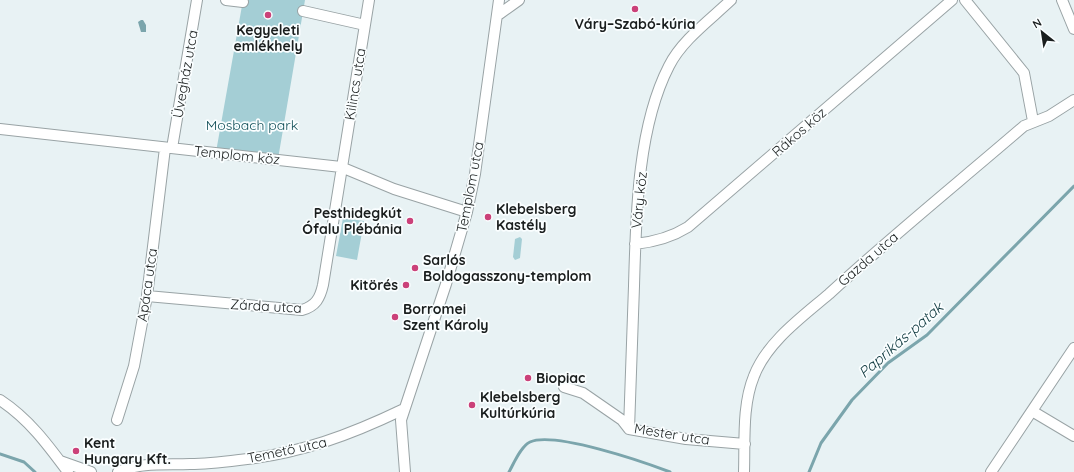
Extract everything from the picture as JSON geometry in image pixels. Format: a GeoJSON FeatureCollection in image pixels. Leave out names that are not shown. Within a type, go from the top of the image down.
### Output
{"type":"FeatureCollection","features":[{"type":"Feature","properties":{"kind":"street","name":"Üvegház utca"},"geometry":{"type":"LineString","coordinates":[[168,148],[197,0]]}},
{"type":"Feature","properties":{"kind":"street"},"geometry":{"type":"LineString","coordinates":[[226,0],[243,2]]}},
{"type":"Feature","properties":{"kind":"street","name":"Kilincs utca"},"geometry":{"type":"LineString","coordinates":[[341,167],[369,0]]}},
{"type":"Feature","properties":{"kind":"street","name":"Templom utca"},"geometry":{"type":"LineString","coordinates":[[405,472],[402,420],[404,409],[446,284],[467,212],[475,174],[499,0]]}},
{"type":"Feature","properties":{"kind":"street"},"geometry":{"type":"LineString","coordinates":[[498,15],[519,0]]}},
{"type":"Feature","properties":{"kind":"street","name":"Váry köz"},"geometry":{"type":"LineString","coordinates":[[629,429],[635,244],[645,142],[653,102],[669,65],[687,42],[731,0]]}},
{"type":"Feature","properties":{"kind":"street","name":"Rákos köz"},"geometry":{"type":"LineString","coordinates":[[635,244],[678,234],[952,0]]}},
{"type":"Feature","properties":{"kind":"street"},"geometry":{"type":"LineString","coordinates":[[965,0],[1024,73],[1033,121]]}},
{"type":"Feature","properties":{"kind":"street"},"geometry":{"type":"LineString","coordinates":[[1062,0],[1074,28]]}},
{"type":"Feature","properties":{"kind":"street"},"geometry":{"type":"LineString","coordinates":[[303,11],[365,25]]}},
{"type":"Feature","properties":{"kind":"street","name":"Gazda utca"},"geometry":{"type":"LineString","coordinates":[[744,472],[748,394],[761,361],[776,342],[867,259],[1024,126],[1033,121],[1049,116],[1074,100]]}},
{"type":"Feature","properties":{"kind":"street","name":"Templom köz"},"geometry":{"type":"LineString","coordinates":[[0,129],[341,167],[394,189],[467,212]]}},
{"type":"Feature","properties":{"kind":"street","name":"Apáca utca"},"geometry":{"type":"LineString","coordinates":[[117,420],[134,366],[147,296],[168,148]]}},
{"type":"Feature","properties":{"kind":"street","name":"Zárda utca"},"geometry":{"type":"LineString","coordinates":[[147,296],[302,310],[309,308],[317,302],[321,294],[341,167]]}},
{"type":"Feature","properties":{"kind":"street"},"geometry":{"type":"LineString","coordinates":[[991,472],[1074,348]]}},
{"type":"Feature","properties":{"kind":"street","name":"Mester utca"},"geometry":{"type":"LineString","coordinates":[[564,388],[583,393],[622,420],[629,429],[686,440],[745,444]]}},
{"type":"Feature","properties":{"kind":"street"},"geometry":{"type":"LineString","coordinates":[[0,400],[11,407],[40,434],[68,472]]}},
{"type":"Feature","properties":{"kind":"street","name":"Temető utca"},"geometry":{"type":"LineString","coordinates":[[118,472],[145,465],[192,464],[241,460],[311,447],[359,431],[404,409]]}},
{"type":"Feature","properties":{"kind":"street"},"geometry":{"type":"LineString","coordinates":[[1032,411],[1074,436]]}},
{"type":"Feature","properties":{"kind":"street"},"geometry":{"type":"LineString","coordinates":[[60,461],[91,472]]}},
{"type":"Feature","properties":{"kind":"green space","name":"Mosbach park"},"geometry":{"type":"Polygon","coordinates":[[[243,0],[305,0],[278,159],[216,152],[243,0]]]}},
{"type":"Feature","properties":{"kind":"green space"},"geometry":{"type":"Polygon","coordinates":[[[343,218],[364,221],[357,260],[336,256],[343,218]]]}},
{"type":"Feature","properties":{"kind":"green space"},"geometry":{"type":"Polygon","coordinates":[[[520,237],[522,239],[520,258],[515,260],[513,257],[515,239],[520,237]]]}},
{"type":"Feature","properties":{"kind":"shaded area"},"geometry":{"type":"Polygon","coordinates":[[[143,20],[146,25],[146,32],[141,32],[138,22],[143,20]]]}},
{"type":"Feature","properties":{"kind":"waterway","name":"Paprikás-patak"},"geometry":{"type":"LineString","coordinates":[[809,472],[821,443],[852,400],[888,363],[927,335],[1074,186]]}},
{"type":"Feature","properties":{"kind":"waterway","name":"Paprikás-patak"},"geometry":{"type":"LineString","coordinates":[[509,472],[518,455],[527,444],[542,440],[578,444],[599,449],[670,472]]}},
{"type":"Feature","properties":{"kind":"waterway","name":"Paprikás-patak"},"geometry":{"type":"LineString","coordinates":[[0,454],[24,462],[35,472]]}},
{"type":"Feature","properties":{"kind":"place","name":"Váry–Szabó-kúria"},"geometry":{"type":"Point","coordinates":[635,9]}},
{"type":"Feature","properties":{"kind":"place","name":"Kegyeleti emlékhely"},"geometry":{"type":"Point","coordinates":[268,15]}},
{"type":"Feature","properties":{"kind":"place","name":"Klebelsberg Kastély"},"geometry":{"type":"Point","coordinates":[488,217]}},
{"type":"Feature","properties":{"kind":"place","name":"Pesthidegkút Ófalu Plébánia"},"geometry":{"type":"Point","coordinates":[410,221]}},
{"type":"Feature","properties":{"kind":"place","name":"Sarlós Boldogasszony-templom"},"geometry":{"type":"Point","coordinates":[415,268]}},
{"type":"Feature","properties":{"kind":"place","name":"Kitörés"},"geometry":{"type":"Point","coordinates":[406,285]}},
{"type":"Feature","properties":{"kind":"place","name":"Borromei Szent Károly"},"geometry":{"type":"Point","coordinates":[395,317]}},
{"type":"Feature","properties":{"kind":"place","name":"Biopiac"},"geometry":{"type":"Point","coordinates":[528,378]}},
{"type":"Feature","properties":{"kind":"place","name":"Klebelsberg Kultúrkúria"},"geometry":{"type":"Point","coordinates":[472,405]}},
{"type":"Feature","properties":{"kind":"place","name":"Kent Hungary Kft."},"geometry":{"type":"Point","coordinates":[76,451]}}]}
